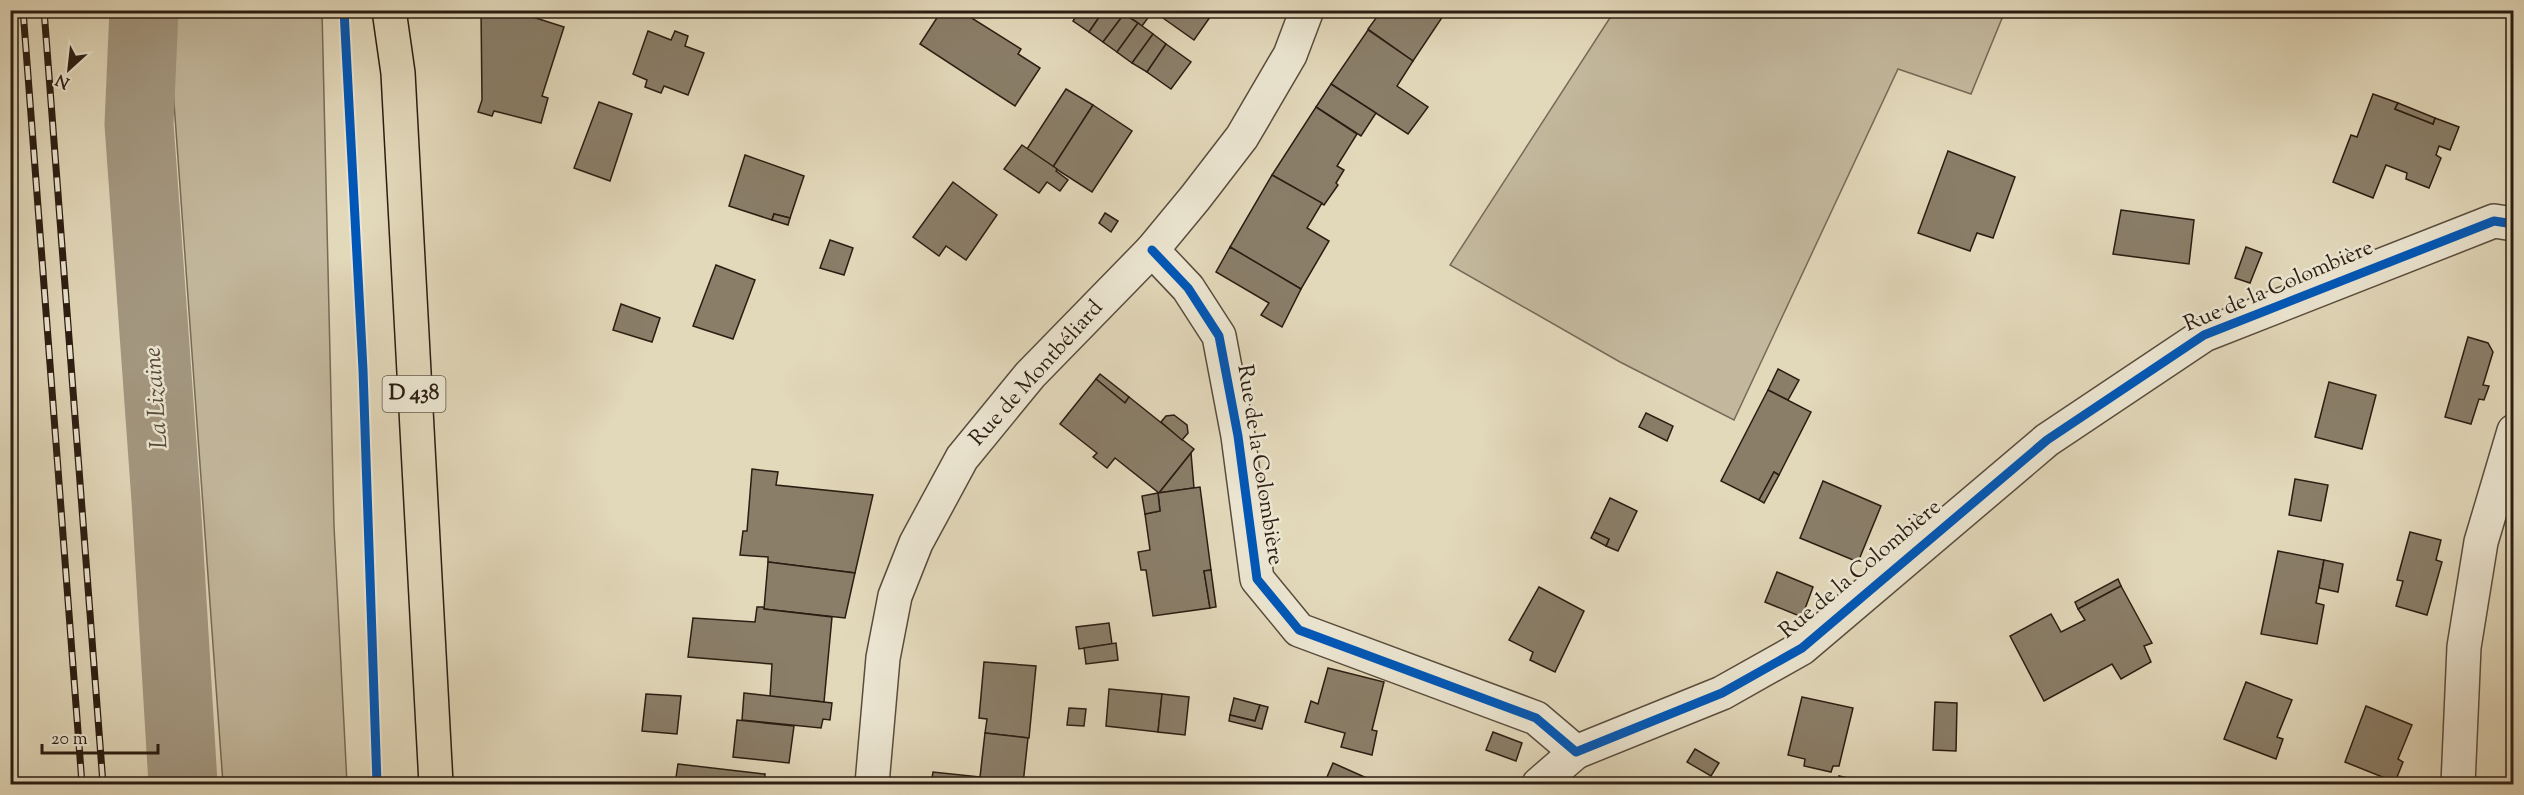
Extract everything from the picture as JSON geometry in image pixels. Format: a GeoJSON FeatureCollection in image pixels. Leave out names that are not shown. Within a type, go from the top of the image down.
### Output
{"type":"FeatureCollection","features":[{"type":"Feature","properties":{"kind":"main road"},"geometry":{"type":"LineString","coordinates":[[389,10],[398,73]]}},
{"type":"Feature","properties":{"kind":"main road"},"geometry":{"type":"LineString","coordinates":[[398,73],[403,10]]}},
{"type":"Feature","properties":{"kind":"main road","name":"D 438"},"geometry":{"type":"LineString","coordinates":[[398,73],[436,784]]}},
{"type":"Feature","properties":{"kind":"street","name":"Rue de Montbéliard"},"geometry":{"type":"LineString","coordinates":[[872,784],[883,658],[895,596],[916,543],[962,458],[1030,375],[1152,250],[1242,137],[1290,56],[1307,10]]}},
{"type":"Feature","properties":{"kind":"street","name":"Rue de la Colombière"},"geometry":{"type":"LineString","coordinates":[[1152,250],[1188,288],[1219,336],[1238,436],[1257,579],[1299,630],[1536,718],[1576,752],[1722,693],[1802,648],[2047,440],[2204,334],[2494,221],[2514,224]]}},
{"type":"Feature","properties":{"kind":"street"},"geometry":{"type":"LineString","coordinates":[[2458,784],[2464,647],[2481,542],[2514,431]]}},
{"type":"Feature","properties":{"kind":"street"},"geometry":{"type":"LineString","coordinates":[[1539,784],[1576,752]]}},
{"type":"Feature","properties":{"kind":"shaded area"},"geometry":{"type":"Polygon","coordinates":[[[1615,10],[2005,11],[1971,94],[1898,69],[1734,420],[1620,362],[1450,265],[1615,10]]]}},
{"type":"Feature","properties":{"kind":"shaded area"},"geometry":{"type":"Polygon","coordinates":[[[177,11],[322,11],[334,526],[347,784],[223,784],[170,47],[177,11]]]}},
{"type":"Feature","properties":{"kind":"building"},"geometry":{"type":"Polygon","coordinates":[[[481,10],[511,10],[564,27],[542,96],[548,98],[541,123],[494,111],[492,116],[478,112],[482,100],[481,10]]]}},
{"type":"Feature","properties":{"kind":"building"},"geometry":{"type":"Polygon","coordinates":[[[942,10],[959,10],[1021,49],[1018,54],[1040,68],[1015,106],[920,44],[942,10]]]}},
{"type":"Feature","properties":{"kind":"building"},"geometry":{"type":"Polygon","coordinates":[[[1080,10],[1104,10],[1089,32],[1073,21],[1080,10]]]}},
{"type":"Feature","properties":{"kind":"building"},"geometry":{"type":"Polygon","coordinates":[[[1104,10],[1120,10],[1124,14],[1103,42],[1089,32],[1104,10]]]}},
{"type":"Feature","properties":{"kind":"building"},"geometry":{"type":"Polygon","coordinates":[[[1120,10],[1215,10],[1194,40],[1153,11],[1142,26],[1120,10]]]}},
{"type":"Feature","properties":{"kind":"building"},"geometry":{"type":"Polygon","coordinates":[[[1382,10],[1447,10],[1413,61],[1368,29],[1382,10]]]}},
{"type":"Feature","properties":{"kind":"building"},"geometry":{"type":"Polygon","coordinates":[[[1124,14],[1138,23],[1117,52],[1103,42],[1124,14]]]}},
{"type":"Feature","properties":{"kind":"building"},"geometry":{"type":"Polygon","coordinates":[[[1138,23],[1153,34],[1132,63],[1117,52],[1138,23]]]}},
{"type":"Feature","properties":{"kind":"building"},"geometry":{"type":"Polygon","coordinates":[[[1368,30],[1413,61],[1397,86],[1428,107],[1408,134],[1331,84],[1368,30]]]}},
{"type":"Feature","properties":{"kind":"building"},"geometry":{"type":"Polygon","coordinates":[[[648,31],[671,40],[675,31],[688,36],[685,46],[704,53],[688,95],[664,86],[661,93],[645,87],[647,80],[633,74],[648,31]]]}},
{"type":"Feature","properties":{"kind":"building"},"geometry":{"type":"Polygon","coordinates":[[[1153,34],[1166,44],[1147,72],[1132,63],[1153,34]]]}},
{"type":"Feature","properties":{"kind":"building"},"geometry":{"type":"Polygon","coordinates":[[[1166,44],[1191,62],[1171,89],[1147,72],[1166,44]]]}},
{"type":"Feature","properties":{"kind":"building"},"geometry":{"type":"Polygon","coordinates":[[[1331,84],[1376,113],[1361,136],[1316,107],[1331,84]]]}},
{"type":"Feature","properties":{"kind":"building"},"geometry":{"type":"Polygon","coordinates":[[[1066,89],[1093,105],[1053,167],[1027,149],[1066,89]]]}},
{"type":"Feature","properties":{"kind":"building"},"geometry":{"type":"Polygon","coordinates":[[[2373,94],[2398,103],[2395,109],[2433,124],[2435,118],[2459,127],[2450,150],[2439,146],[2436,155],[2441,158],[2429,188],[2406,179],[2407,173],[2386,165],[2373,198],[2333,182],[2351,135],[2357,137],[2373,94]]]}},
{"type":"Feature","properties":{"kind":"building"},"geometry":{"type":"Polygon","coordinates":[[[599,102],[632,114],[610,181],[574,168],[599,102]]]}},
{"type":"Feature","properties":{"kind":"building"},"geometry":{"type":"Polygon","coordinates":[[[2398,103],[2435,118],[2433,124],[2395,109],[2398,103]]]}},
{"type":"Feature","properties":{"kind":"building"},"geometry":{"type":"Polygon","coordinates":[[[1093,105],[1132,131],[1092,192],[1053,167],[1093,105]]]}},
{"type":"Feature","properties":{"kind":"building"},"geometry":{"type":"Polygon","coordinates":[[[1316,107],[1357,134],[1337,166],[1344,170],[1336,183],[1338,185],[1324,205],[1272,175],[1316,107]]]}},
{"type":"Feature","properties":{"kind":"building"},"geometry":{"type":"Polygon","coordinates":[[[1022,145],[1057,169],[1056,171],[1068,180],[1060,191],[1047,182],[1039,193],[1004,169],[1022,145]]]}},
{"type":"Feature","properties":{"kind":"building"},"geometry":{"type":"Polygon","coordinates":[[[1948,151],[2015,177],[1993,238],[1977,233],[1970,251],[1918,233],[1948,151]]]}},
{"type":"Feature","properties":{"kind":"building"},"geometry":{"type":"Polygon","coordinates":[[[745,155],[804,176],[790,218],[774,214],[772,220],[729,206],[745,155]]]}},
{"type":"Feature","properties":{"kind":"building"},"geometry":{"type":"Polygon","coordinates":[[[1272,175],[1322,203],[1307,228],[1329,241],[1301,289],[1230,247],[1272,175]]]}},
{"type":"Feature","properties":{"kind":"building"},"geometry":{"type":"Polygon","coordinates":[[[953,182],[997,215],[966,260],[946,246],[939,256],[913,237],[953,182]]]}},
{"type":"Feature","properties":{"kind":"building"},"geometry":{"type":"Polygon","coordinates":[[[2121,210],[2194,220],[2189,264],[2113,254],[2121,210]]]}},
{"type":"Feature","properties":{"kind":"building"},"geometry":{"type":"Polygon","coordinates":[[[1105,213],[1118,221],[1111,232],[1099,223],[1105,213]]]}},
{"type":"Feature","properties":{"kind":"building"},"geometry":{"type":"Polygon","coordinates":[[[774,214],[790,218],[788,225],[772,220],[774,214]]]}},
{"type":"Feature","properties":{"kind":"building"},"geometry":{"type":"Polygon","coordinates":[[[830,240],[853,248],[844,275],[820,268],[830,240]]]}},
{"type":"Feature","properties":{"kind":"building"},"geometry":{"type":"Polygon","coordinates":[[[1230,247],[1301,289],[1282,327],[1261,315],[1269,303],[1216,272],[1230,247]]]}},
{"type":"Feature","properties":{"kind":"building"},"geometry":{"type":"Polygon","coordinates":[[[2246,247],[2262,253],[2250,283],[2235,278],[2246,247]]]}},
{"type":"Feature","properties":{"kind":"building"},"geometry":{"type":"Polygon","coordinates":[[[716,265],[755,280],[733,339],[693,326],[716,265]]]}},
{"type":"Feature","properties":{"kind":"building"},"geometry":{"type":"Polygon","coordinates":[[[621,304],[660,318],[652,342],[613,330],[621,304]]]}},
{"type":"Feature","properties":{"kind":"building"},"geometry":{"type":"Polygon","coordinates":[[[2468,337],[2488,343],[2493,352],[2483,385],[2489,386],[2484,400],[2479,399],[2471,424],[2445,417],[2468,337]]]}},
{"type":"Feature","properties":{"kind":"building"},"geometry":{"type":"Polygon","coordinates":[[[1778,369],[1799,380],[1788,400],[1768,390],[1778,369]]]}},
{"type":"Feature","properties":{"kind":"building"},"geometry":{"type":"Polygon","coordinates":[[[1100,374],[1129,397],[1125,403],[1096,379],[1100,374]]]}},
{"type":"Feature","properties":{"kind":"building"},"geometry":{"type":"Polygon","coordinates":[[[1096,379],[1125,403],[1129,397],[1194,449],[1159,493],[1115,458],[1107,468],[1093,457],[1097,453],[1060,424],[1096,379]]]}},
{"type":"Feature","properties":{"kind":"building"},"geometry":{"type":"Polygon","coordinates":[[[2329,382],[2376,395],[2362,449],[2315,437],[2329,382]]]}},
{"type":"Feature","properties":{"kind":"building"},"geometry":{"type":"Polygon","coordinates":[[[1768,390],[1811,412],[1779,475],[1774,472],[1759,500],[1721,481],[1768,390]]]}},
{"type":"Feature","properties":{"kind":"building"},"geometry":{"type":"Polygon","coordinates":[[[1646,413],[1673,426],[1667,441],[1639,427],[1646,413]]]}},
{"type":"Feature","properties":{"kind":"building"},"geometry":{"type":"Polygon","coordinates":[[[1174,415],[1187,425],[1188,433],[1182,440],[1161,422],[1166,416],[1174,415]]]}},
{"type":"Feature","properties":{"kind":"building"},"geometry":{"type":"Polygon","coordinates":[[[1191,453],[1194,488],[1159,493],[1191,453]]]}},
{"type":"Feature","properties":{"kind":"building"},"geometry":{"type":"Polygon","coordinates":[[[752,469],[778,472],[776,485],[873,495],[855,573],[768,562],[768,557],[740,555],[743,531],[747,531],[752,469]]]}},
{"type":"Feature","properties":{"kind":"building"},"geometry":{"type":"Polygon","coordinates":[[[1774,472],[1779,475],[1764,503],[1759,500],[1774,472]]]}},
{"type":"Feature","properties":{"kind":"building"},"geometry":{"type":"Polygon","coordinates":[[[2295,479],[2328,485],[2321,521],[2289,515],[2295,479]]]}},
{"type":"Feature","properties":{"kind":"building"},"geometry":{"type":"Polygon","coordinates":[[[1823,481],[1881,506],[1858,562],[1800,538],[1823,481]]]}},
{"type":"Feature","properties":{"kind":"building"},"geometry":{"type":"Polygon","coordinates":[[[1200,487],[1211,570],[1204,571],[1210,608],[1153,616],[1146,570],[1141,570],[1138,552],[1150,550],[1145,514],[1160,511],[1158,493],[1200,487]]]}},
{"type":"Feature","properties":{"kind":"building"},"geometry":{"type":"Polygon","coordinates":[[[1158,493],[1160,511],[1145,514],[1142,496],[1158,493]]]}},
{"type":"Feature","properties":{"kind":"building"},"geometry":{"type":"Polygon","coordinates":[[[1610,498],[1637,511],[1618,551],[1606,546],[1609,539],[1594,532],[1610,498]]]}},
{"type":"Feature","properties":{"kind":"building"},"geometry":{"type":"Polygon","coordinates":[[[1594,532],[1609,539],[1606,546],[1591,538],[1594,532]]]}},
{"type":"Feature","properties":{"kind":"building"},"geometry":{"type":"Polygon","coordinates":[[[2410,532],[2441,540],[2436,560],[2442,562],[2427,615],[2396,606],[2403,581],[2397,580],[2410,532]]]}},
{"type":"Feature","properties":{"kind":"building"},"geometry":{"type":"Polygon","coordinates":[[[2278,551],[2324,560],[2316,603],[2324,605],[2317,644],[2261,634],[2278,551]]]}},
{"type":"Feature","properties":{"kind":"building"},"geometry":{"type":"Polygon","coordinates":[[[2324,560],[2343,564],[2338,592],[2319,588],[2324,560]]]}},
{"type":"Feature","properties":{"kind":"building"},"geometry":{"type":"Polygon","coordinates":[[[768,562],[855,573],[845,618],[764,609],[768,562]]]}},
{"type":"Feature","properties":{"kind":"building"},"geometry":{"type":"Polygon","coordinates":[[[1211,570],[1216,607],[1210,608],[1204,571],[1211,570]]]}},
{"type":"Feature","properties":{"kind":"building"},"geometry":{"type":"Polygon","coordinates":[[[1777,572],[1813,587],[1802,617],[1765,602],[1777,572]]]}},
{"type":"Feature","properties":{"kind":"building"},"geometry":{"type":"Polygon","coordinates":[[[2118,579],[2121,586],[2078,609],[2075,602],[2118,579]]]}},
{"type":"Feature","properties":{"kind":"building"},"geometry":{"type":"Polygon","coordinates":[[[2121,586],[2152,643],[2144,646],[2151,662],[2121,679],[2112,664],[2044,701],[2010,636],[2051,614],[2061,632],[2085,620],[2078,609],[2121,586]]]}},
{"type":"Feature","properties":{"kind":"building"},"geometry":{"type":"Polygon","coordinates":[[[1539,587],[1584,611],[1555,672],[1530,660],[1533,652],[1509,640],[1539,587]]]}},
{"type":"Feature","properties":{"kind":"building"},"geometry":{"type":"Polygon","coordinates":[[[757,607],[832,617],[824,702],[770,697],[772,664],[688,657],[693,618],[755,622],[757,607]]]}},
{"type":"Feature","properties":{"kind":"building"},"geometry":{"type":"Polygon","coordinates":[[[1109,623],[1112,644],[1079,649],[1076,627],[1109,623]]]}},
{"type":"Feature","properties":{"kind":"building"},"geometry":{"type":"Polygon","coordinates":[[[1116,643],[1118,660],[1086,664],[1084,648],[1116,643]]]}},
{"type":"Feature","properties":{"kind":"building"},"geometry":{"type":"Polygon","coordinates":[[[984,662],[1036,666],[1029,738],[985,733],[987,719],[979,718],[984,662]]]}},
{"type":"Feature","properties":{"kind":"building"},"geometry":{"type":"Polygon","coordinates":[[[1328,668],[1384,682],[1372,730],[1377,731],[1372,755],[1341,747],[1345,733],[1305,722],[1311,701],[1318,704],[1328,668]]]}},
{"type":"Feature","properties":{"kind":"building"},"geometry":{"type":"Polygon","coordinates":[[[2246,682],[2292,700],[2277,737],[2283,739],[2276,759],[2224,739],[2246,682]]]}},
{"type":"Feature","properties":{"kind":"building"},"geometry":{"type":"Polygon","coordinates":[[[1109,689],[1162,694],[1158,732],[1106,726],[1109,689]]]}},
{"type":"Feature","properties":{"kind":"building"},"geometry":{"type":"Polygon","coordinates":[[[744,693],[832,703],[830,720],[823,719],[821,728],[742,720],[744,693]]]}},
{"type":"Feature","properties":{"kind":"building"},"geometry":{"type":"Polygon","coordinates":[[[646,694],[681,696],[677,734],[642,731],[646,694]]]}},
{"type":"Feature","properties":{"kind":"building"},"geometry":{"type":"Polygon","coordinates":[[[1162,694],[1189,697],[1185,735],[1158,732],[1162,694]]]}},
{"type":"Feature","properties":{"kind":"building"},"geometry":{"type":"Polygon","coordinates":[[[1802,697],[1853,708],[1839,766],[1833,766],[1831,772],[1804,766],[1805,759],[1788,755],[1802,697]]]}},
{"type":"Feature","properties":{"kind":"building"},"geometry":{"type":"Polygon","coordinates":[[[1234,698],[1260,705],[1255,721],[1230,715],[1234,698]]]}},
{"type":"Feature","properties":{"kind":"building"},"geometry":{"type":"Polygon","coordinates":[[[1935,702],[1957,703],[1956,751],[1933,750],[1935,702]]]}},
{"type":"Feature","properties":{"kind":"building"},"geometry":{"type":"Polygon","coordinates":[[[1260,705],[1268,707],[1262,729],[1229,721],[1230,715],[1255,721],[1260,705]]]}},
{"type":"Feature","properties":{"kind":"building"},"geometry":{"type":"Polygon","coordinates":[[[2366,706],[2412,725],[2398,759],[2403,762],[2395,782],[2345,762],[2366,706]]]}},
{"type":"Feature","properties":{"kind":"building"},"geometry":{"type":"Polygon","coordinates":[[[1069,708],[1086,709],[1084,726],[1067,725],[1069,708]]]}},
{"type":"Feature","properties":{"kind":"building"},"geometry":{"type":"Polygon","coordinates":[[[737,720],[794,726],[789,763],[733,757],[737,720]]]}},
{"type":"Feature","properties":{"kind":"building"},"geometry":{"type":"Polygon","coordinates":[[[1493,732],[1522,743],[1516,761],[1486,750],[1493,732]]]}},
{"type":"Feature","properties":{"kind":"building"},"geometry":{"type":"Polygon","coordinates":[[[985,733],[1028,738],[1023,784],[931,784],[933,772],[980,777],[985,733]]]}},
{"type":"Feature","properties":{"kind":"building"},"geometry":{"type":"Polygon","coordinates":[[[1695,749],[1719,763],[1711,776],[1687,762],[1695,749]]]}},
{"type":"Feature","properties":{"kind":"building"},"geometry":{"type":"Polygon","coordinates":[[[1333,763],[1378,783],[1324,784],[1333,763]]]}},
{"type":"Feature","properties":{"kind":"building"},"geometry":{"type":"Polygon","coordinates":[[[678,764],[765,774],[764,784],[675,784],[678,764]]]}},
{"type":"Feature","properties":{"kind":"building"},"geometry":{"type":"Polygon","coordinates":[[[1839,776],[1863,781],[1863,784],[1837,784],[1839,776]]]}},
{"type":"Feature","properties":{"kind":"waterway","name":"La Lizaine"},"geometry":{"type":"LineString","coordinates":[[144,10],[139,124],[166,500],[183,784]]}},
{"type":"Feature","properties":{"kind":"railway"},"geometry":{"type":"LineString","coordinates":[[23,10],[82,784]]}},
{"type":"Feature","properties":{"kind":"railway"},"geometry":{"type":"LineString","coordinates":[[44,10],[103,784]]}},
{"type":"Feature","properties":{"kind":"cycle path"},"geometry":{"type":"LineString","coordinates":[[344,10],[363,370],[377,784]]}},
{"type":"Feature","properties":{"kind":"cycle path"},"geometry":{"type":"LineString","coordinates":[[1152,250],[1188,288],[1219,336],[1238,436],[1257,579],[1299,630],[1536,718],[1576,752],[1722,693],[1802,648],[2047,440],[2204,335],[2494,221],[2514,224]]}}]}
